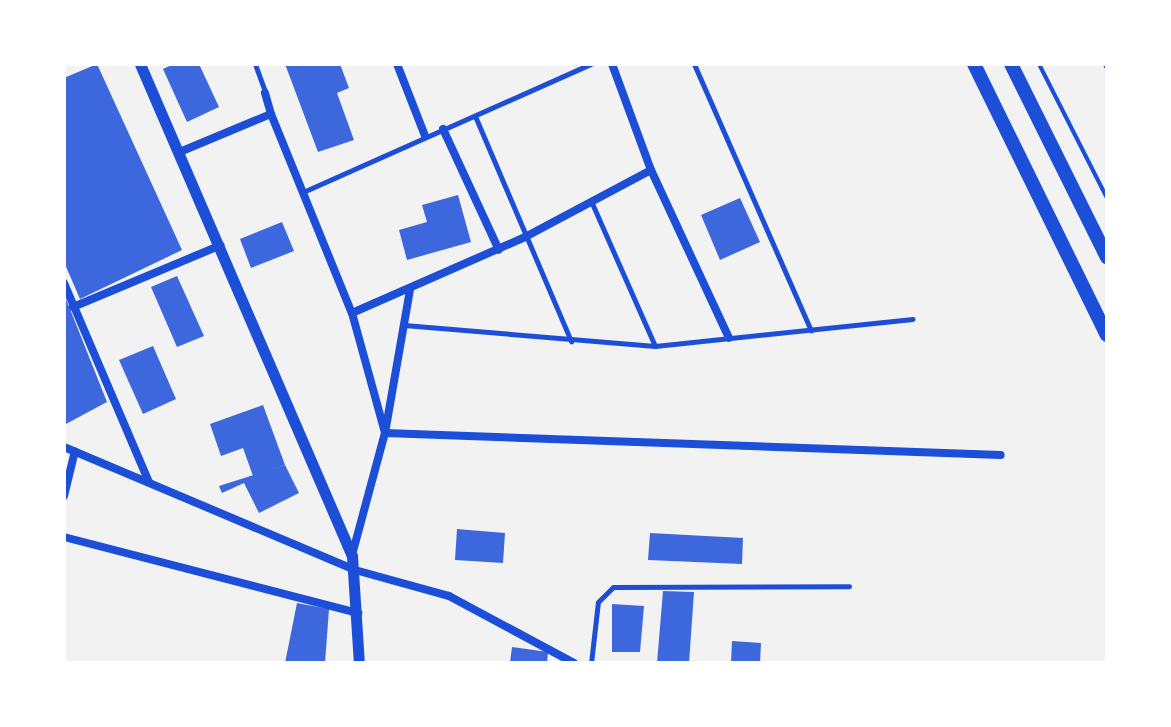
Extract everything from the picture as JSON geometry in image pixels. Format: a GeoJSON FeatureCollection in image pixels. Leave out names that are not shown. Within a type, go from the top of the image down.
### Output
{"type":"FeatureCollection","features":[{"type":"Feature","properties":{"kind":"main road"},"geometry":{"type":"LineString","coordinates":[[974,64],[1107,335]]}},
{"type":"Feature","properties":{"kind":"main road"},"geometry":{"type":"LineString","coordinates":[[1011,64],[1107,257]]}},
{"type":"Feature","properties":{"kind":"street"},"geometry":{"type":"LineString","coordinates":[[140,64],[182,151],[352,556],[359,613],[359,663]]}},
{"type":"Feature","properties":{"kind":"street"},"geometry":{"type":"LineString","coordinates":[[397,64],[425,136]]}},
{"type":"Feature","properties":{"kind":"street"},"geometry":{"type":"LineString","coordinates":[[612,64],[651,170],[729,338]]}},
{"type":"Feature","properties":{"kind":"street"},"geometry":{"type":"LineString","coordinates":[[265,93],[301,193],[352,313],[385,433]]}},
{"type":"Feature","properties":{"kind":"street"},"geometry":{"type":"LineString","coordinates":[[182,151],[271,114]]}},
{"type":"Feature","properties":{"kind":"street"},"geometry":{"type":"LineString","coordinates":[[443,129],[499,250]]}},
{"type":"Feature","properties":{"kind":"street"},"geometry":{"type":"LineString","coordinates":[[352,313],[499,250],[651,170]]}},
{"type":"Feature","properties":{"kind":"street"},"geometry":{"type":"LineString","coordinates":[[73,307],[222,244]]}},
{"type":"Feature","properties":{"kind":"street"},"geometry":{"type":"LineString","coordinates":[[64,283],[149,482]]}},
{"type":"Feature","properties":{"kind":"street"},"geometry":{"type":"LineString","coordinates":[[352,556],[385,433],[410,290]]}},
{"type":"Feature","properties":{"kind":"street"},"geometry":{"type":"LineString","coordinates":[[385,433],[1001,455]]}},
{"type":"Feature","properties":{"kind":"street"},"geometry":{"type":"LineString","coordinates":[[64,447],[355,570],[449,596],[572,662]]}},
{"type":"Feature","properties":{"kind":"street"},"geometry":{"type":"LineString","coordinates":[[64,496],[75,451]]}},
{"type":"Feature","properties":{"kind":"street"},"geometry":{"type":"LineString","coordinates":[[64,537],[359,613]]}},
{"type":"Feature","properties":{"kind":"lane"},"geometry":{"type":"LineString","coordinates":[[255,64],[265,93]]}},
{"type":"Feature","properties":{"kind":"lane"},"geometry":{"type":"LineString","coordinates":[[301,193],[591,64]]}},
{"type":"Feature","properties":{"kind":"lane"},"geometry":{"type":"LineString","coordinates":[[694,64],[811,330]]}},
{"type":"Feature","properties":{"kind":"lane"},"geometry":{"type":"LineString","coordinates":[[475,116],[571,341]]}},
{"type":"Feature","properties":{"kind":"lane"},"geometry":{"type":"LineString","coordinates":[[591,201],[655,346]]}},
{"type":"Feature","properties":{"kind":"lane"},"geometry":{"type":"LineString","coordinates":[[403,325],[655,346],[913,319]]}},
{"type":"Feature","properties":{"kind":"lane"},"geometry":{"type":"LineString","coordinates":[[591,663],[598,602],[613,587],[849,586]]}},
{"type":"Feature","properties":{"kind":"path"},"geometry":{"type":"LineString","coordinates":[[1039,64],[1107,198]]}},
{"type":"Feature","properties":{"kind":"building"},"geometry":{"type":"Polygon","coordinates":[[[97,64],[182,250],[80,299],[64,262],[64,78],[97,64]]]}},
{"type":"Feature","properties":{"kind":"building"},"geometry":{"type":"Polygon","coordinates":[[[174,64],[199,64],[219,107],[187,122],[163,69],[174,64]]]}},
{"type":"Feature","properties":{"kind":"building"},"geometry":{"type":"Polygon","coordinates":[[[285,64],[340,64],[349,88],[337,93],[354,140],[318,152],[285,64]]]}},
{"type":"Feature","properties":{"kind":"building"},"geometry":{"type":"Polygon","coordinates":[[[458,195],[471,242],[407,260],[399,230],[427,222],[422,205],[458,195]]]}},
{"type":"Feature","properties":{"kind":"building"},"geometry":{"type":"Polygon","coordinates":[[[740,198],[760,242],[720,260],[701,215],[740,198]]]}},
{"type":"Feature","properties":{"kind":"building"},"geometry":{"type":"Polygon","coordinates":[[[282,222],[294,251],[251,268],[240,239],[282,222]]]}},
{"type":"Feature","properties":{"kind":"building"},"geometry":{"type":"Polygon","coordinates":[[[177,276],[204,336],[177,347],[151,287],[177,276]]]}},
{"type":"Feature","properties":{"kind":"building"},"geometry":{"type":"Polygon","coordinates":[[[64,294],[107,402],[64,425],[64,294]]]}},
{"type":"Feature","properties":{"kind":"building"},"geometry":{"type":"Polygon","coordinates":[[[153,346],[176,399],[143,414],[119,360],[153,346]]]}},
{"type":"Feature","properties":{"kind":"building"},"geometry":{"type":"Polygon","coordinates":[[[263,405],[285,465],[253,476],[243,448],[221,456],[210,424],[263,405]]]}},
{"type":"Feature","properties":{"kind":"building"},"geometry":{"type":"Polygon","coordinates":[[[285,465],[299,493],[259,513],[244,483],[222,493],[219,486],[285,465]]]}},
{"type":"Feature","properties":{"kind":"building"},"geometry":{"type":"Polygon","coordinates":[[[457,529],[505,533],[503,563],[455,560],[457,529]]]}},
{"type":"Feature","properties":{"kind":"building"},"geometry":{"type":"Polygon","coordinates":[[[650,533],[743,538],[742,564],[648,560],[650,533]]]}},
{"type":"Feature","properties":{"kind":"building"},"geometry":{"type":"Polygon","coordinates":[[[663,591],[694,592],[689,663],[657,663],[663,591]]]}},
{"type":"Feature","properties":{"kind":"building"},"geometry":{"type":"Polygon","coordinates":[[[297,603],[329,609],[325,663],[285,663],[297,603]]]}},
{"type":"Feature","properties":{"kind":"building"},"geometry":{"type":"Polygon","coordinates":[[[612,604],[644,606],[640,652],[612,652],[612,604]]]}},
{"type":"Feature","properties":{"kind":"building"},"geometry":{"type":"Polygon","coordinates":[[[732,641],[761,643],[760,663],[731,663],[732,641]]]}},
{"type":"Feature","properties":{"kind":"building"},"geometry":{"type":"Polygon","coordinates":[[[512,647],[548,652],[547,663],[510,663],[512,647]]]}}]}
